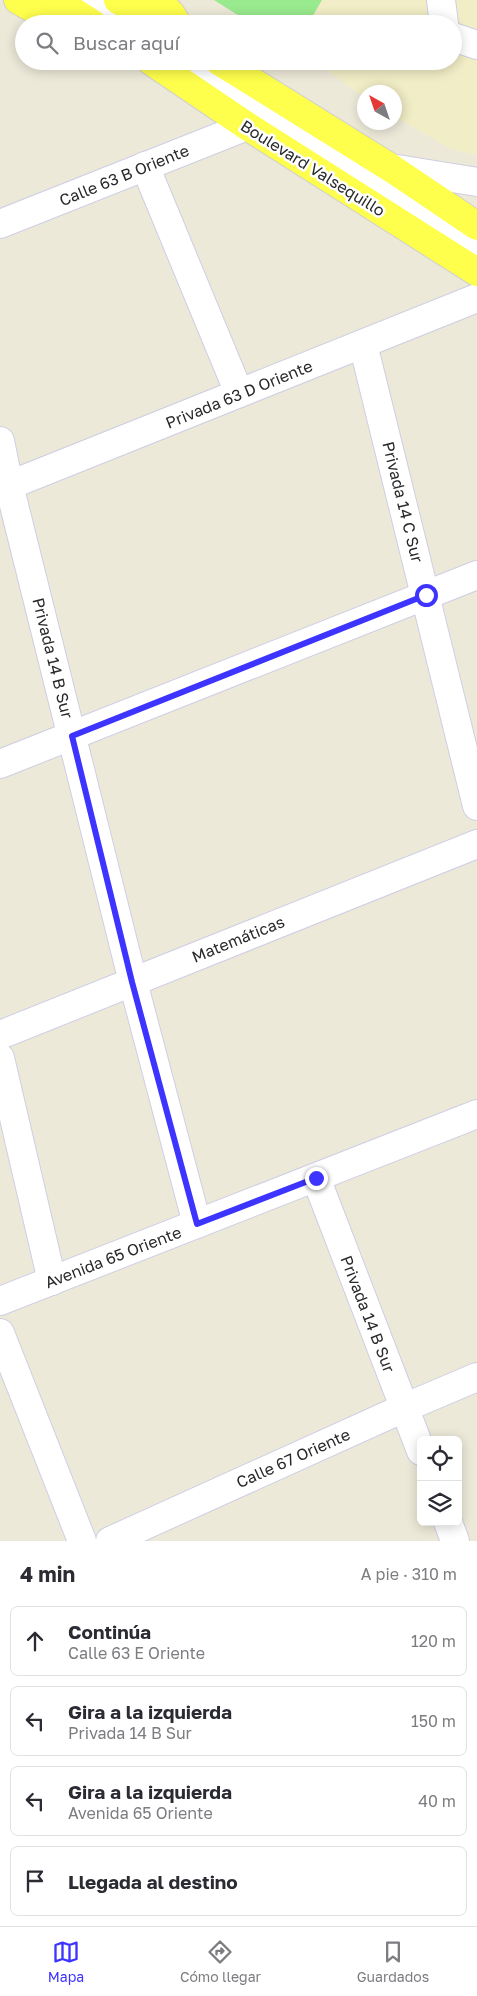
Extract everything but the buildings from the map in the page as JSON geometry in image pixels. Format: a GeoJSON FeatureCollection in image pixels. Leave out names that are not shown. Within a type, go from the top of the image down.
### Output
{"type":"FeatureCollection","features":[{"type":"Feature","properties":{"kind":"main road"},"geometry":{"type":"LineString","coordinates":[[18,0],[61,7],[76,15]]}},
{"type":"Feature","properties":{"kind":"main road"},"geometry":{"type":"LineString","coordinates":[[118,0],[144,15]]}},
{"type":"Feature","properties":{"kind":"main road"},"geometry":{"type":"LineString","coordinates":[[158,0],[172,15]]}},
{"type":"Feature","properties":{"kind":"main road","name":"Boulevard Valsequillo"},"geometry":{"type":"LineString","coordinates":[[164,70],[254,130],[477,272]]}},
{"type":"Feature","properties":{"kind":"main road"},"geometry":{"type":"LineString","coordinates":[[233,70],[391,168],[477,226]]}},
{"type":"Feature","properties":{"kind":"main road"},"geometry":{"type":"LineString","coordinates":[[429,194],[477,210]]}},
{"type":"Feature","properties":{"kind":"street"},"geometry":{"type":"LineString","coordinates":[[92,0],[116,15]]}},
{"type":"Feature","properties":{"kind":"street"},"geometry":{"type":"LineString","coordinates":[[441,0],[443,15]]}},
{"type":"Feature","properties":{"kind":"street"},"geometry":{"type":"LineString","coordinates":[[61,7],[83,15]]}},
{"type":"Feature","properties":{"kind":"street"},"geometry":{"type":"LineString","coordinates":[[462,41],[477,45]]}},
{"type":"Feature","properties":{"kind":"street"},"geometry":{"type":"LineString","coordinates":[[184,70],[360,177],[477,251]]}},
{"type":"Feature","properties":{"kind":"street"},"geometry":{"type":"LineString","coordinates":[[205,70],[477,239]]}},
{"type":"Feature","properties":{"kind":"street"},"geometry":{"type":"LineString","coordinates":[[254,130],[290,136]]}},
{"type":"Feature","properties":{"kind":"street","name":"Calle 63 B Oriente"},"geometry":{"type":"LineString","coordinates":[[0,224],[145,166],[254,130]]}},
{"type":"Feature","properties":{"kind":"street"},"geometry":{"type":"LineString","coordinates":[[145,166],[239,394]]}},
{"type":"Feature","properties":{"kind":"street"},"geometry":{"type":"LineString","coordinates":[[391,168],[477,182]]}},
{"type":"Feature","properties":{"kind":"street","name":"Privada 63 D Oriente"},"geometry":{"type":"LineString","coordinates":[[5,487],[477,298]]}},
{"type":"Feature","properties":{"kind":"street","name":"Privada 14 C Sur"},"geometry":{"type":"LineString","coordinates":[[362,344],[477,806]]}},
{"type":"Feature","properties":{"kind":"street","name":"Privada 14 B Sur"},"geometry":{"type":"LineString","coordinates":[[0,440],[5,487],[72,736],[132,982],[197,1224]]}},
{"type":"Feature","properties":{"kind":"street"},"geometry":{"type":"LineString","coordinates":[[0,764],[477,574]]}},
{"type":"Feature","properties":{"kind":"street","name":"Matemáticas"},"geometry":{"type":"LineString","coordinates":[[0,1035],[477,844]]}},
{"type":"Feature","properties":{"kind":"street"},"geometry":{"type":"LineString","coordinates":[[0,1058],[52,1281]]}},
{"type":"Feature","properties":{"kind":"street","name":"Avenida 65 Oriente"},"geometry":{"type":"LineString","coordinates":[[0,1301],[477,1114]]}},
{"type":"Feature","properties":{"kind":"street","name":"Privada 14 B Sur"},"geometry":{"type":"LineString","coordinates":[[316,1178],[417,1441]]}},
{"type":"Feature","properties":{"kind":"street"},"geometry":{"type":"LineString","coordinates":[[0,1333],[82,1541]]}},
{"type":"Feature","properties":{"kind":"street","name":"Calle 67 Oriente"},"geometry":{"type":"LineString","coordinates":[[110,1541],[477,1377]]}},
{"type":"Feature","properties":{"kind":"street"},"geometry":{"type":"LineString","coordinates":[[449,1526],[455,1541]]}},
{"type":"Feature","properties":{"kind":"shaded area"},"geometry":{"type":"Polygon","coordinates":[[[220,0],[477,0],[477,155],[453,150],[402,121],[402,85],[357,85],[357,92],[326,70],[462,70],[462,15],[244,15],[220,0]]]}},
{"type":"Feature","properties":{"kind":"green space"},"geometry":{"type":"Polygon","coordinates":[[[214,0],[322,0],[313,15],[238,15],[214,0]]]}},
{"type":"Feature","properties":{"kind":"route"},"geometry":{"type":"LineString","coordinates":[[316,1178],[197,1224],[132,982],[72,736],[426,595]]}}]}
